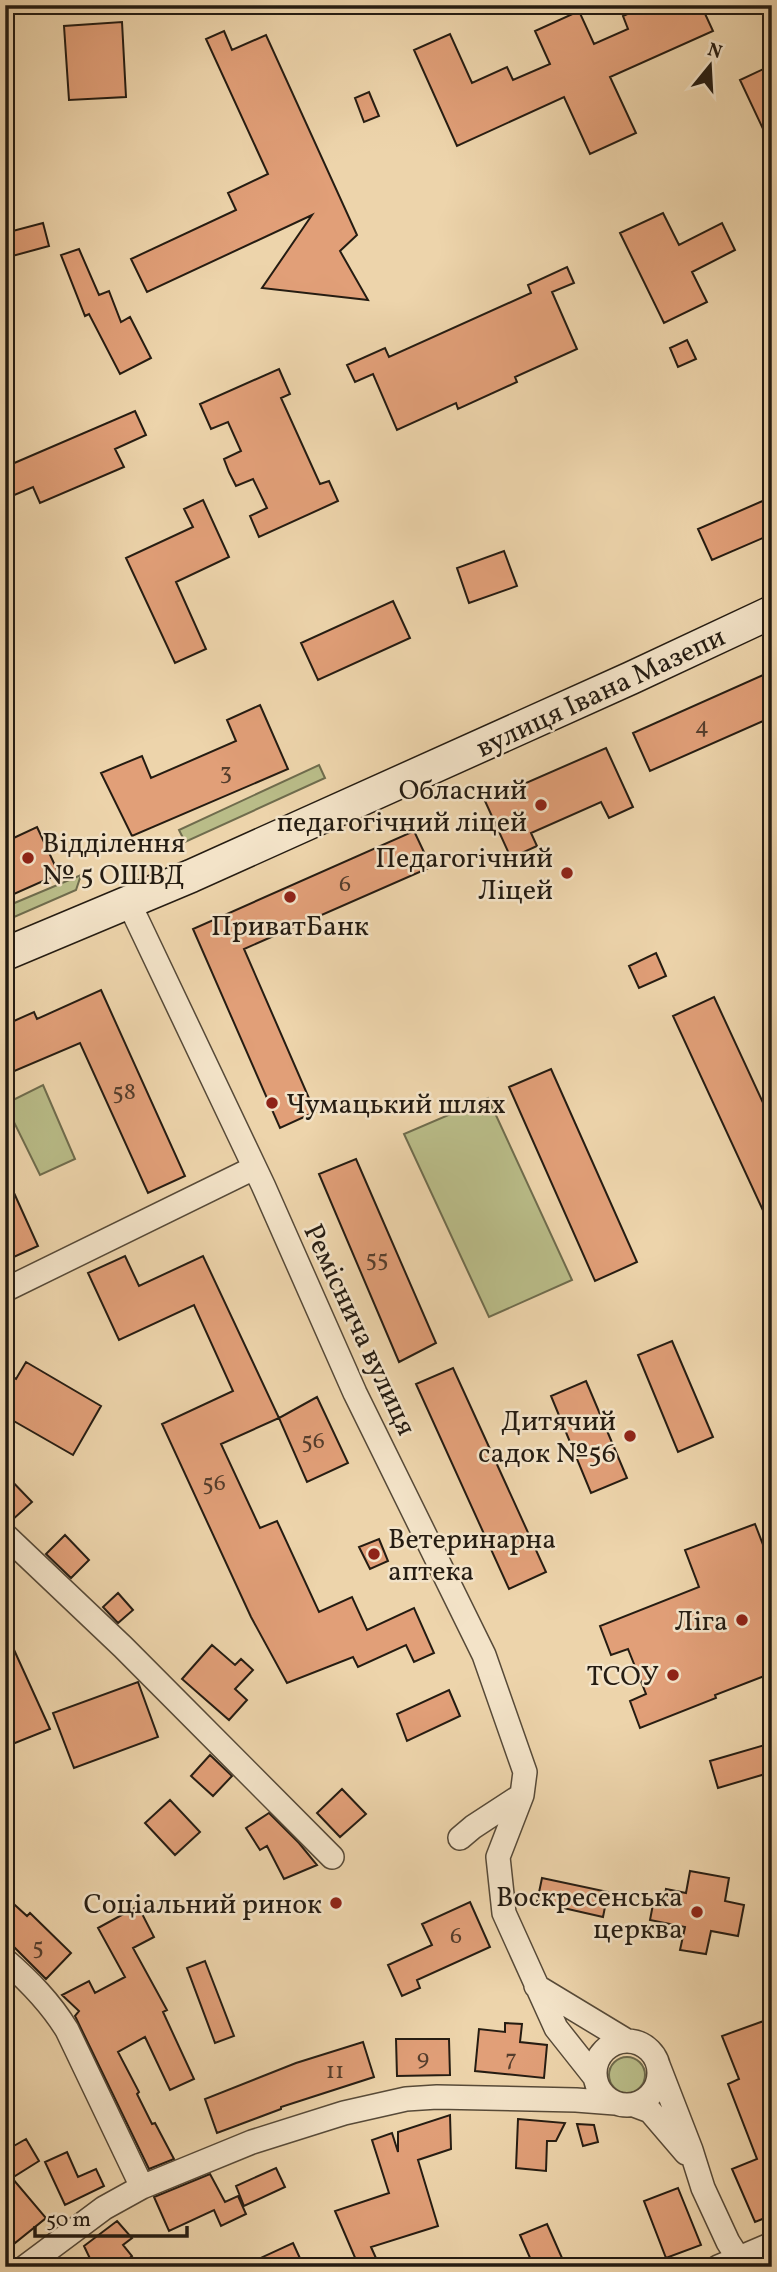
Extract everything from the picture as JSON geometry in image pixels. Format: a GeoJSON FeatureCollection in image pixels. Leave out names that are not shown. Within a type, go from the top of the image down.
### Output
{"type":"FeatureCollection","features":[{"type":"Feature","properties":{"kind":"main road","name":"вулиця Івана Мазепи"},"geometry":{"type":"LineString","coordinates":[[5,954],[191,876],[772,612]]}},
{"type":"Feature","properties":{"kind":"street","name":"Реміснича вулиця"},"geometry":{"type":"LineString","coordinates":[[128,901],[254,1168],[355,1393],[484,1655],[525,1772],[522,1795],[498,1857],[504,1913],[536,1986],[556,2028],[608,2100],[650,2111],[697,2170]]}},
{"type":"Feature","properties":{"kind":"street"},"geometry":{"type":"LineString","coordinates":[[5,1290],[254,1168]]}},
{"type":"Feature","properties":{"kind":"street"},"geometry":{"type":"LineString","coordinates":[[5,1535],[123,1647],[331,1857]]}},
{"type":"Feature","properties":{"kind":"street"},"geometry":{"type":"LineString","coordinates":[[460,1838],[522,1795]]}},
{"type":"Feature","properties":{"kind":"street"},"geometry":{"type":"LineString","coordinates":[[5,1960],[40,1993],[67,2030],[142,2187]]}},
{"type":"Feature","properties":{"kind":"street","name":"Реміснича вулиця"},"geometry":{"type":"LineString","coordinates":[[536,1986],[627,2041],[647,2048],[671,2093],[703,2188],[733,2264]]}},
{"type":"Feature","properties":{"kind":"street"},"geometry":{"type":"LineString","coordinates":[[576,2100],[596,2081],[595,2065],[600,2056],[607,2048],[627,2041]]}},
{"type":"Feature","properties":{"kind":"street"},"geometry":{"type":"LineString","coordinates":[[25,2267],[104,2208],[142,2187],[252,2142],[332,2116],[387,2103],[437,2097],[576,2100],[625,2104],[651,2095],[657,2086],[658,2065]]}},
{"type":"Feature","properties":{"kind":"street"},"geometry":{"type":"LineString","coordinates":[[733,2264],[772,2244]]}},
{"type":"Feature","properties":{"kind":"green space"},"geometry":{"type":"Polygon","coordinates":[[[319,765],[325,778],[185,842],[179,830],[319,765]]]}},
{"type":"Feature","properties":{"kind":"green space"},"geometry":{"type":"Polygon","coordinates":[[[81,875],[76,890],[5,921],[5,907],[81,875]]]}},
{"type":"Feature","properties":{"kind":"green space"},"geometry":{"type":"Polygon","coordinates":[[[43,1085],[75,1159],[40,1175],[5,1104],[43,1085]]]}},
{"type":"Feature","properties":{"kind":"green space"},"geometry":{"type":"Polygon","coordinates":[[[488,1098],[572,1280],[489,1317],[404,1134],[488,1098]]]}},
{"type":"Feature","properties":{"kind":"green space"},"geometry":{"type":"Polygon","coordinates":[[[627,2057],[640,2062],[645,2075],[640,2088],[627,2093],[614,2088],[609,2075],[614,2062],[627,2057]]]}},
{"type":"Feature","properties":{"kind":"building"},"geometry":{"type":"Polygon","coordinates":[[[647,5],[701,5],[713,31],[610,77],[636,133],[590,154],[564,97],[457,146],[414,50],[450,34],[472,83],[507,67],[513,80],[550,64],[535,31],[579,11],[594,44],[628,29],[623,16],[647,5]]]}},
{"type":"Feature","properties":{"kind":"building"},"geometry":{"type":"Polygon","coordinates":[[[122,22],[126,97],[69,100],[64,26],[122,22]]]}},
{"type":"Feature","properties":{"kind":"building"},"geometry":{"type":"Polygon","coordinates":[[[224,31],[232,50],[266,35],[357,235],[340,251],[368,300],[262,288],[312,215],[147,292],[131,259],[236,210],[228,193],[268,174],[206,39],[224,31]]]}},
{"type":"Feature","properties":{"kind":"building"},"geometry":{"type":"Polygon","coordinates":[[[772,65],[772,148],[740,80],[772,65]]]}},
{"type":"Feature","properties":{"kind":"building"},"geometry":{"type":"Polygon","coordinates":[[[369,92],[379,116],[364,122],[355,98],[369,92]]]}},
{"type":"Feature","properties":{"kind":"building"},"geometry":{"type":"Polygon","coordinates":[[[663,213],[679,245],[722,223],[735,250],[692,272],[707,302],[664,323],[620,233],[663,213]]]}},
{"type":"Feature","properties":{"kind":"building"},"geometry":{"type":"Polygon","coordinates":[[[43,223],[49,246],[5,258],[5,233],[43,223]]]}},
{"type":"Feature","properties":{"kind":"building"},"geometry":{"type":"Polygon","coordinates":[[[79,249],[99,295],[109,291],[121,322],[130,317],[151,358],[120,374],[89,314],[85,316],[61,255],[79,249]]]}},
{"type":"Feature","properties":{"kind":"building"},"geometry":{"type":"Polygon","coordinates":[[[567,267],[574,283],[552,292],[577,349],[515,377],[517,382],[458,409],[456,403],[397,430],[373,374],[355,382],[347,365],[385,348],[389,357],[531,293],[528,285],[567,267]]]}},
{"type":"Feature","properties":{"kind":"building"},"geometry":{"type":"Polygon","coordinates":[[[687,340],[696,359],[678,367],[670,348],[687,340]]]}},
{"type":"Feature","properties":{"kind":"building"},"geometry":{"type":"Polygon","coordinates":[[[279,369],[290,394],[281,398],[320,484],[329,481],[338,501],[259,537],[250,516],[267,508],[253,479],[236,486],[224,459],[241,451],[228,422],[211,429],[200,404],[279,369]]]}},
{"type":"Feature","properties":{"kind":"building"},"geometry":{"type":"Polygon","coordinates":[[[135,411],[146,435],[115,449],[124,467],[40,503],[33,487],[5,499],[5,467],[135,411]]]}},
{"type":"Feature","properties":{"kind":"building"},"geometry":{"type":"Polygon","coordinates":[[[772,497],[772,534],[712,560],[698,529],[772,497]]]}},
{"type":"Feature","properties":{"kind":"building"},"geometry":{"type":"Polygon","coordinates":[[[203,500],[229,557],[176,582],[206,649],[175,663],[126,558],[193,527],[184,509],[203,500]]]}},
{"type":"Feature","properties":{"kind":"building"},"geometry":{"type":"Polygon","coordinates":[[[504,551],[517,586],[469,603],[457,568],[504,551]]]}},
{"type":"Feature","properties":{"kind":"building"},"geometry":{"type":"Polygon","coordinates":[[[393,601],[410,638],[318,680],[301,643],[393,601]]]}},
{"type":"Feature","properties":{"kind":"building"},"geometry":{"type":"Polygon","coordinates":[[[772,671],[772,717],[650,771],[633,733],[772,671]]]}},
{"type":"Feature","properties":{"kind":"building"},"geometry":{"type":"Polygon","coordinates":[[[260,705],[288,769],[132,836],[101,773],[142,756],[151,778],[236,741],[227,720],[260,705]]]}},
{"type":"Feature","properties":{"kind":"building","name":"Обласний педагогічний ліцей"},"geometry":{"type":"Polygon","coordinates":[[[606,748],[633,807],[609,818],[601,802],[531,833],[537,846],[511,858],[485,801],[606,748]]]}},
{"type":"Feature","properties":{"kind":"building","name":"Відділення № 5 ОШВД"},"geometry":{"type":"Polygon","coordinates":[[[37,827],[59,874],[5,898],[5,842],[37,827]]]}},
{"type":"Feature","properties":{"kind":"building"},"geometry":{"type":"Polygon","coordinates":[[[414,831],[431,867],[244,949],[315,1112],[280,1128],[193,929],[414,831]]]}},
{"type":"Feature","properties":{"kind":"building"},"geometry":{"type":"Polygon","coordinates":[[[656,953],[666,976],[639,988],[629,966],[656,953]]]}},
{"type":"Feature","properties":{"kind":"building"},"geometry":{"type":"Polygon","coordinates":[[[101,990],[185,1176],[148,1193],[80,1043],[5,1075],[5,1025],[34,1012],[37,1019],[101,990]]]}},
{"type":"Feature","properties":{"kind":"building"},"geometry":{"type":"Polygon","coordinates":[[[714,997],[772,1122],[772,1230],[673,1016],[714,997]]]}},
{"type":"Feature","properties":{"kind":"building"},"geometry":{"type":"Polygon","coordinates":[[[551,1069],[637,1262],[595,1281],[509,1087],[551,1069]]]}},
{"type":"Feature","properties":{"kind":"building"},"geometry":{"type":"Polygon","coordinates":[[[356,1159],[436,1343],[399,1362],[319,1174],[356,1159]]]}},
{"type":"Feature","properties":{"kind":"building"},"geometry":{"type":"Polygon","coordinates":[[[5,1173],[38,1246],[5,1261],[5,1173]]]}},
{"type":"Feature","properties":{"kind":"building"},"geometry":{"type":"Polygon","coordinates":[[[125,1256],[139,1286],[203,1256],[279,1418],[221,1444],[260,1528],[277,1521],[319,1612],[352,1597],[367,1630],[414,1608],[434,1653],[414,1662],[406,1645],[358,1667],[353,1657],[287,1683],[251,1617],[162,1424],[233,1391],[194,1305],[119,1340],[88,1273],[125,1256]]]}},
{"type":"Feature","properties":{"kind":"building"},"geometry":{"type":"Polygon","coordinates":[[[672,1341],[713,1437],[678,1452],[638,1355],[672,1341]]]}},
{"type":"Feature","properties":{"kind":"building"},"geometry":{"type":"Polygon","coordinates":[[[26,1362],[101,1406],[73,1455],[5,1416],[5,1373],[16,1379],[26,1362]]]}},
{"type":"Feature","properties":{"kind":"building"},"geometry":{"type":"Polygon","coordinates":[[[453,1368],[546,1572],[509,1589],[416,1384],[453,1368]]]}},
{"type":"Feature","properties":{"kind":"building"},"geometry":{"type":"Polygon","coordinates":[[[586,1381],[627,1478],[591,1493],[551,1396],[586,1381]]]}},
{"type":"Feature","properties":{"kind":"building"},"geometry":{"type":"Polygon","coordinates":[[[317,1397],[348,1463],[307,1482],[279,1418],[317,1397]]]}},
{"type":"Feature","properties":{"kind":"building"},"geometry":{"type":"Polygon","coordinates":[[[5,1474],[32,1502],[10,1522],[5,1521],[5,1474]]]}},
{"type":"Feature","properties":{"kind":"building"},"geometry":{"type":"Polygon","coordinates":[[[755,1524],[772,1568],[772,1673],[640,1728],[630,1701],[646,1694],[628,1649],[611,1655],[600,1626],[699,1587],[685,1550],[755,1524]]]}},
{"type":"Feature","properties":{"kind":"building"},"geometry":{"type":"Polygon","coordinates":[[[65,1535],[89,1560],[71,1578],[46,1554],[65,1535]]]}},
{"type":"Feature","properties":{"kind":"building","name":"Ветеринарна аптека"},"geometry":{"type":"Polygon","coordinates":[[[379,1539],[388,1561],[370,1569],[359,1547],[379,1539]]]}},
{"type":"Feature","properties":{"kind":"building"},"geometry":{"type":"Polygon","coordinates":[[[118,1593],[133,1610],[118,1623],[103,1607],[118,1593]]]}},
{"type":"Feature","properties":{"kind":"building"},"geometry":{"type":"Polygon","coordinates":[[[5,1630],[50,1729],[5,1747],[5,1630]]]}},
{"type":"Feature","properties":{"kind":"building"},"geometry":{"type":"Polygon","coordinates":[[[212,1645],[235,1665],[241,1659],[253,1670],[235,1689],[247,1700],[229,1720],[182,1679],[212,1645]]]}},
{"type":"Feature","properties":{"kind":"building"},"geometry":{"type":"Polygon","coordinates":[[[138,1682],[158,1737],[74,1768],[53,1713],[138,1682]]]}},
{"type":"Feature","properties":{"kind":"building"},"geometry":{"type":"Polygon","coordinates":[[[449,1690],[460,1716],[407,1741],[397,1714],[449,1690]]]}},
{"type":"Feature","properties":{"kind":"building"},"geometry":{"type":"Polygon","coordinates":[[[772,1743],[772,1772],[718,1788],[710,1761],[772,1743]]]}},
{"type":"Feature","properties":{"kind":"building"},"geometry":{"type":"Polygon","coordinates":[[[210,1755],[232,1776],[213,1796],[191,1776],[210,1755]]]}},
{"type":"Feature","properties":{"kind":"building"},"geometry":{"type":"Polygon","coordinates":[[[342,1789],[366,1814],[340,1837],[317,1813],[342,1789]]]}},
{"type":"Feature","properties":{"kind":"building"},"geometry":{"type":"Polygon","coordinates":[[[170,1800],[200,1832],[175,1855],[145,1823],[170,1800]]]}},
{"type":"Feature","properties":{"kind":"building"},"geometry":{"type":"Polygon","coordinates":[[[269,1813],[317,1865],[284,1879],[267,1846],[260,1850],[246,1828],[269,1813]]]}},
{"type":"Feature","properties":{"kind":"building","name":"Воскресенська церква"},"geometry":{"type":"Polygon","coordinates":[[[690,1871],[729,1878],[725,1901],[744,1905],[738,1936],[711,1931],[706,1954],[680,1950],[685,1927],[650,1920],[654,1899],[664,1901],[666,1889],[686,1893],[690,1871]]]}},
{"type":"Feature","properties":{"kind":"building"},"geometry":{"type":"Polygon","coordinates":[[[542,1878],[608,1892],[603,1917],[537,1902],[542,1878]]]}},
{"type":"Feature","properties":{"kind":"building"},"geometry":{"type":"Polygon","coordinates":[[[5,1896],[27,1916],[30,1913],[71,1953],[46,1979],[5,1938],[5,1896]]]}},
{"type":"Feature","properties":{"kind":"building"},"geometry":{"type":"Polygon","coordinates":[[[470,1902],[490,1947],[417,1980],[420,1988],[402,1996],[388,1965],[432,1945],[422,1924],[470,1902]]]}},
{"type":"Feature","properties":{"kind":"building"},"geometry":{"type":"Polygon","coordinates":[[[138,1906],[154,1937],[133,1948],[167,2010],[163,2012],[194,2079],[170,2090],[145,2037],[118,2052],[152,2124],[155,2123],[174,2159],[149,2169],[75,2016],[79,2011],[62,1995],[89,1981],[95,1993],[125,1977],[98,1928],[138,1906]]]}},
{"type":"Feature","properties":{"kind":"building"},"geometry":{"type":"Polygon","coordinates":[[[205,1961],[234,2036],[215,2043],[187,1968],[205,1961]]]}},
{"type":"Feature","properties":{"kind":"building"},"geometry":{"type":"Polygon","coordinates":[[[772,2018],[772,2215],[755,2222],[732,2169],[757,2159],[728,2084],[739,2079],[722,2036],[772,2018]]]}},
{"type":"Feature","properties":{"kind":"building"},"geometry":{"type":"Polygon","coordinates":[[[505,2023],[522,2024],[520,2042],[547,2045],[544,2078],[475,2071],[479,2029],[505,2032],[505,2023]]]}},
{"type":"Feature","properties":{"kind":"building"},"geometry":{"type":"Polygon","coordinates":[[[396,2039],[449,2039],[450,2075],[397,2076],[396,2039]]]}},
{"type":"Feature","properties":{"kind":"building"},"geometry":{"type":"Polygon","coordinates":[[[363,2042],[374,2077],[281,2107],[217,2133],[205,2099],[296,2063],[363,2042]]]}},
{"type":"Feature","properties":{"kind":"building"},"geometry":{"type":"Polygon","coordinates":[[[450,2115],[451,2149],[418,2160],[438,2226],[371,2247],[380,2267],[359,2267],[335,2211],[389,2193],[372,2140],[392,2133],[398,2152],[398,2132],[450,2115]]]}},
{"type":"Feature","properties":{"kind":"building"},"geometry":{"type":"Polygon","coordinates":[[[518,2119],[565,2123],[556,2141],[547,2141],[546,2171],[516,2168],[518,2119]]]}},
{"type":"Feature","properties":{"kind":"building"},"geometry":{"type":"Polygon","coordinates":[[[577,2124],[594,2125],[598,2142],[583,2146],[577,2124]]]}},
{"type":"Feature","properties":{"kind":"building"},"geometry":{"type":"Polygon","coordinates":[[[26,2139],[39,2161],[12,2178],[46,2218],[15,2243],[5,2231],[5,2151],[26,2139]]]}},
{"type":"Feature","properties":{"kind":"building"},"geometry":{"type":"Polygon","coordinates":[[[67,2152],[78,2177],[96,2169],[104,2186],[65,2205],[45,2162],[67,2152]]]}},
{"type":"Feature","properties":{"kind":"building"},"geometry":{"type":"Polygon","coordinates":[[[276,2168],[285,2187],[244,2206],[236,2186],[276,2168]]]}},
{"type":"Feature","properties":{"kind":"building"},"geometry":{"type":"Polygon","coordinates":[[[210,2174],[225,2202],[238,2196],[246,2214],[221,2226],[214,2210],[169,2231],[154,2197],[210,2174]]]}},
{"type":"Feature","properties":{"kind":"building"},"geometry":{"type":"Polygon","coordinates":[[[678,2188],[701,2245],[666,2258],[644,2201],[678,2188]]]}},
{"type":"Feature","properties":{"kind":"building"},"geometry":{"type":"Polygon","coordinates":[[[117,2221],[132,2238],[123,2245],[132,2256],[119,2267],[94,2267],[84,2246],[117,2221]]]}},
{"type":"Feature","properties":{"kind":"building"},"geometry":{"type":"Polygon","coordinates":[[[547,2224],[566,2267],[534,2267],[520,2235],[547,2224]]]}},
{"type":"Feature","properties":{"kind":"building"},"geometry":{"type":"Polygon","coordinates":[[[293,2243],[304,2267],[241,2267],[293,2243]]]}},
{"type":"Feature","properties":{"kind":"place","name":"Обласний педагогічний ліцей"},"geometry":{"type":"Point","coordinates":[541,805]}},
{"type":"Feature","properties":{"kind":"place","name":"Відділення № 5 ОШВД"},"geometry":{"type":"Point","coordinates":[28,858]}},
{"type":"Feature","properties":{"kind":"place","name":"Педагогічний Ліцей"},"geometry":{"type":"Point","coordinates":[567,873]}},
{"type":"Feature","properties":{"kind":"place","name":"ПриватБанк"},"geometry":{"type":"Point","coordinates":[290,897]}},
{"type":"Feature","properties":{"kind":"place","name":"Чумацький шлях"},"geometry":{"type":"Point","coordinates":[272,1103]}},
{"type":"Feature","properties":{"kind":"place","name":"Дитячий садок №56"},"geometry":{"type":"Point","coordinates":[630,1436]}},
{"type":"Feature","properties":{"kind":"place","name":"Ветеринарна аптека"},"geometry":{"type":"Point","coordinates":[374,1554]}},
{"type":"Feature","properties":{"kind":"place","name":"Ліга"},"geometry":{"type":"Point","coordinates":[742,1620]}},
{"type":"Feature","properties":{"kind":"place","name":"ТСОУ"},"geometry":{"type":"Point","coordinates":[673,1675]}},
{"type":"Feature","properties":{"kind":"place","name":"Соціальний ринок"},"geometry":{"type":"Point","coordinates":[336,1903]}},
{"type":"Feature","properties":{"kind":"place","name":"Воскресенська церква"},"geometry":{"type":"Point","coordinates":[697,1912]}}]}
